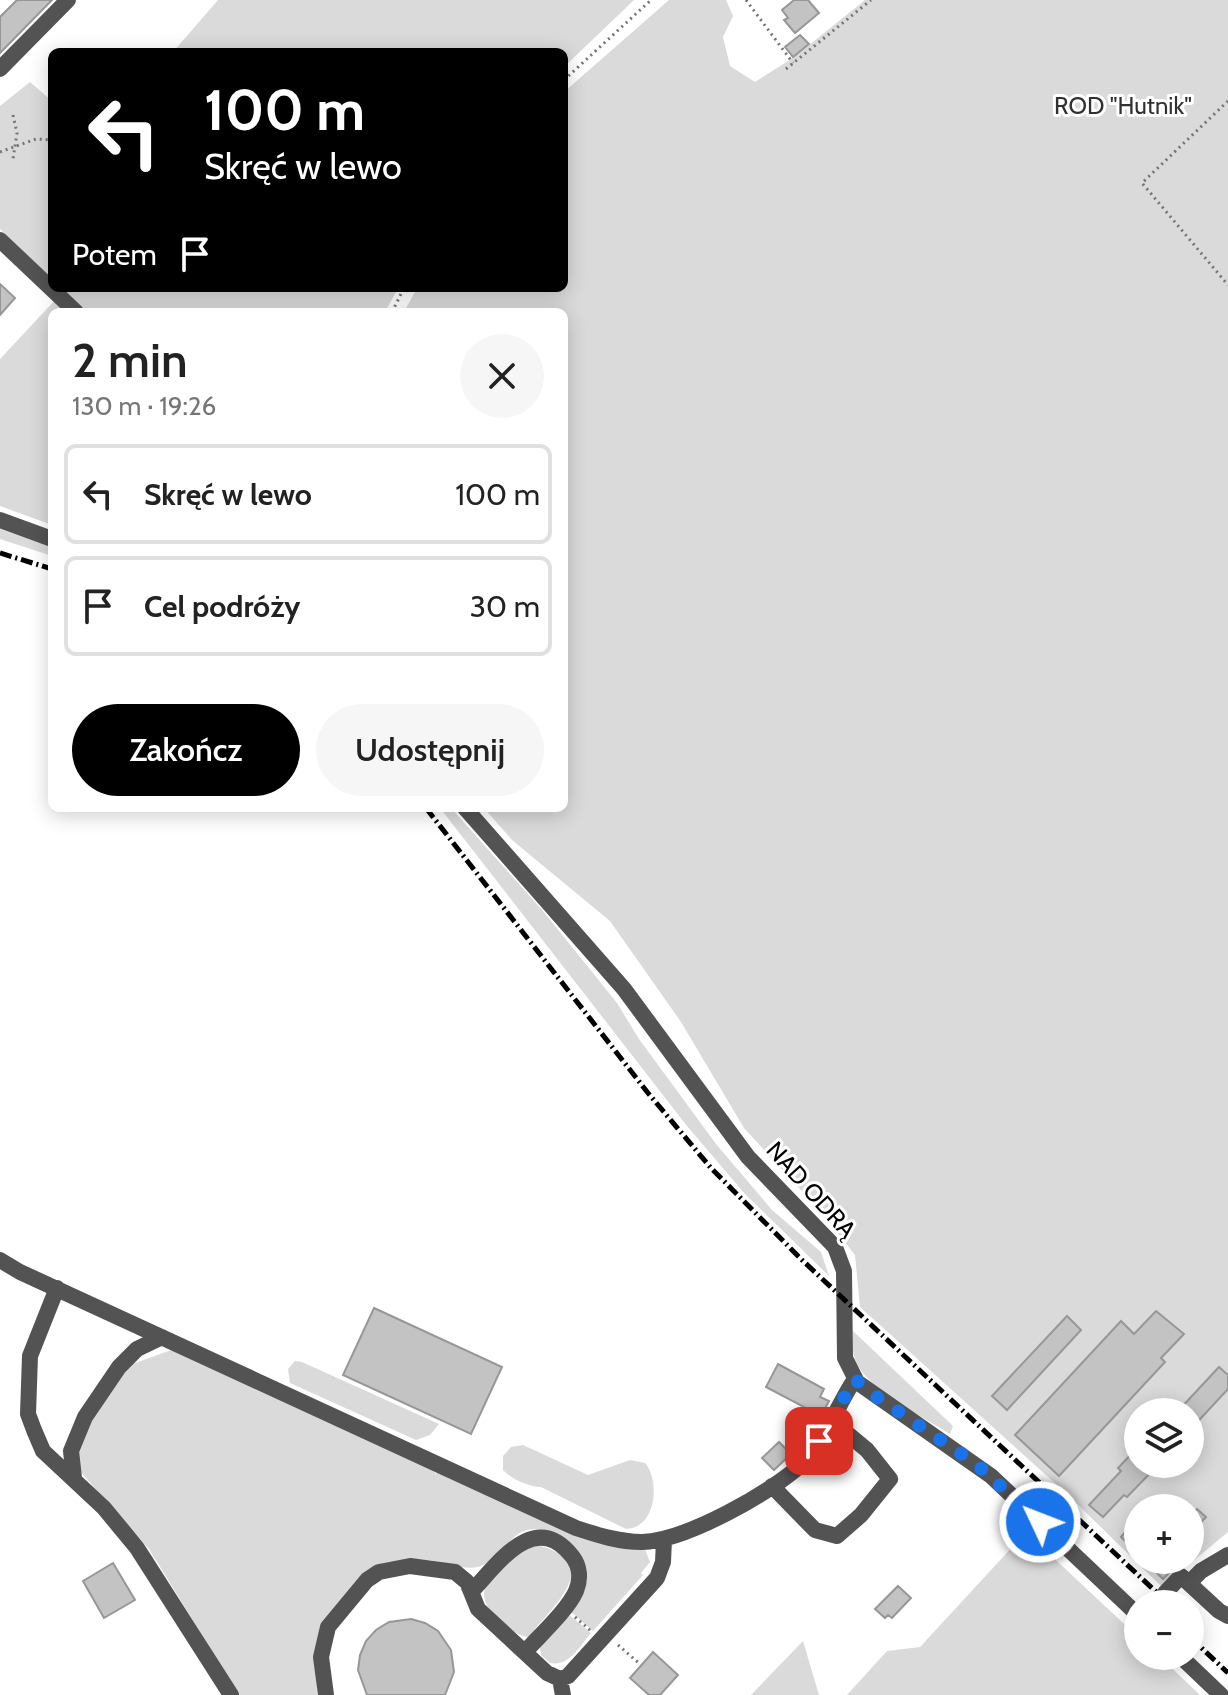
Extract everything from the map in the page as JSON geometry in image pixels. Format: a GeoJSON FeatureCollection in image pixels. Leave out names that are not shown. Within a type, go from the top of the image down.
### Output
{"type":"FeatureCollection","features":[{"type":"Feature","properties":{"kind":"street"},"geometry":{"type":"LineString","coordinates":[[0,69],[68,0]]}},
{"type":"Feature","properties":{"kind":"street"},"geometry":{"type":"LineString","coordinates":[[0,240],[48,285]]}},
{"type":"Feature","properties":{"kind":"street"},"geometry":{"type":"LineString","coordinates":[[55,292],[72,308]]}},
{"type":"Feature","properties":{"kind":"street"},"geometry":{"type":"LineString","coordinates":[[0,520],[48,538]]}},
{"type":"Feature","properties":{"kind":"street","name":"NAD ODRĄ"},"geometry":{"type":"LineString","coordinates":[[469,812],[624,989],[738,1145],[835,1247],[844,1271],[844,1353],[855,1379]]}},
{"type":"Feature","properties":{"kind":"street"},"geometry":{"type":"LineString","coordinates":[[0,1260],[576,1528],[613,1539],[640,1542],[664,1540],[705,1523],[772,1486],[805,1461],[855,1379],[991,1476],[1124,1602]]}},
{"type":"Feature","properties":{"kind":"street"},"geometry":{"type":"LineString","coordinates":[[57,1288],[30,1356],[28,1414],[43,1451],[104,1508],[137,1548],[231,1695]]}},
{"type":"Feature","properties":{"kind":"street"},"geometry":{"type":"LineString","coordinates":[[74,1478],[71,1451],[85,1417],[119,1367],[137,1349],[162,1337]]}},
{"type":"Feature","properties":{"kind":"street"},"geometry":{"type":"LineString","coordinates":[[772,1486],[815,1530],[837,1536],[861,1515],[890,1479],[867,1450],[832,1421]]}},
{"type":"Feature","properties":{"kind":"street"},"geometry":{"type":"LineString","coordinates":[[471,1592],[525,1540],[548,1538],[569,1553],[577,1563],[579,1573],[575,1592],[525,1652]]}},
{"type":"Feature","properties":{"kind":"street"},"geometry":{"type":"LineString","coordinates":[[326,1695],[321,1657],[328,1627],[367,1580],[379,1572],[410,1566],[455,1572],[467,1582],[478,1609],[562,1687],[568,1676],[657,1578],[663,1562],[664,1540]]}},
{"type":"Feature","properties":{"kind":"street"},"geometry":{"type":"LineString","coordinates":[[1189,1583],[1201,1571],[1228,1555]]}},
{"type":"Feature","properties":{"kind":"street"},"geometry":{"type":"LineString","coordinates":[[1168,1590],[1181,1576],[1228,1616]]}},
{"type":"Feature","properties":{"kind":"street"},"geometry":{"type":"LineString","coordinates":[[1195,1670],[1221,1695]]}},
{"type":"Feature","properties":{"kind":"path"},"geometry":{"type":"LineString","coordinates":[[568,76],[651,0]]}},
{"type":"Feature","properties":{"kind":"path"},"geometry":{"type":"LineString","coordinates":[[746,0],[793,63]]}},
{"type":"Feature","properties":{"kind":"path"},"geometry":{"type":"LineString","coordinates":[[786,69],[871,0]]}},
{"type":"Feature","properties":{"kind":"path"},"geometry":{"type":"LineString","coordinates":[[1228,101],[1142,183],[1228,285]]}},
{"type":"Feature","properties":{"kind":"path"},"geometry":{"type":"LineString","coordinates":[[13,115],[17,129],[13,159]]}},
{"type":"Feature","properties":{"kind":"path"},"geometry":{"type":"LineString","coordinates":[[0,152],[36,139],[48,140]]}},
{"type":"Feature","properties":{"kind":"green space"},"geometry":{"type":"Polygon","coordinates":[[[218,0],[634,0],[568,63],[568,48],[176,48],[218,0]]]}},
{"type":"Feature","properties":{"kind":"green space","name":"ROD \"Hutnik\""},"geometry":{"type":"Polygon","coordinates":[[[669,0],[726,0],[733,16],[723,37],[730,66],[755,82],[793,58],[865,0],[1228,0],[1228,1532],[1204,1552],[1204,1494],[1124,1494],[1124,1550],[1067,1494],[860,1307],[855,1255],[821,1212],[744,1128],[681,1022],[610,921],[512,840],[488,812],[568,812],[568,308],[406,308],[415,292],[568,292],[568,88],[669,0]]]}},
{"type":"Feature","properties":{"kind":"green space"},"geometry":{"type":"Polygon","coordinates":[[[30,82],[48,98],[48,275],[0,229],[0,106],[30,82]]]}},
{"type":"Feature","properties":{"kind":"green space"},"geometry":{"type":"Polygon","coordinates":[[[65,292],[396,292],[387,308],[83,308],[65,292]]]}},
{"type":"Feature","properties":{"kind":"green space"},"geometry":{"type":"Polygon","coordinates":[[[56,299],[65,308],[48,308],[48,524],[0,506],[0,359],[56,299]]]}},
{"type":"Feature","properties":{"kind":"green space"},"geometry":{"type":"Polygon","coordinates":[[[0,529],[48,546],[48,555],[0,539],[0,529]]]}},
{"type":"Feature","properties":{"kind":"green space"},"geometry":{"type":"Polygon","coordinates":[[[443,812],[455,812],[543,911],[617,1003],[639,1039],[716,1144],[772,1210],[821,1252],[829,1276],[745,1194],[687,1126],[443,812]]]}},
{"type":"Feature","properties":{"kind":"green space"},"geometry":{"type":"Polygon","coordinates":[[[853,1331],[953,1426],[950,1434],[895,1400],[868,1379],[854,1356],[853,1331]]]}},
{"type":"Feature","properties":{"kind":"green space"},"geometry":{"type":"Polygon","coordinates":[[[174,1349],[436,1470],[435,1475],[438,1471],[582,1538],[613,1546],[645,1549],[650,1562],[641,1573],[643,1575],[593,1631],[569,1610],[581,1596],[560,1536],[543,1530],[521,1532],[491,1561],[475,1568],[427,1560],[383,1563],[315,1656],[317,1695],[239,1695],[149,1549],[77,1468],[82,1431],[127,1366],[174,1349]]]}},
{"type":"Feature","properties":{"kind":"green space"},"geometry":{"type":"Polygon","coordinates":[[[295,1361],[439,1424],[430,1435],[416,1440],[290,1383],[288,1369],[295,1361]]]}},
{"type":"Feature","properties":{"kind":"green space"},"geometry":{"type":"Polygon","coordinates":[[[523,1445],[588,1475],[630,1460],[645,1463],[653,1480],[650,1512],[636,1527],[626,1529],[541,1487],[515,1479],[503,1470],[503,1456],[511,1447],[523,1445]]]}},
{"type":"Feature","properties":{"kind":"green space"},"geometry":{"type":"Polygon","coordinates":[[[1026,1532],[1124,1624],[1124,1670],[1174,1670],[1200,1695],[847,1695],[887,1651],[920,1647],[1026,1532]]]}},
{"type":"Feature","properties":{"kind":"green space"},"geometry":{"type":"Polygon","coordinates":[[[533,1544],[554,1551],[566,1560],[571,1570],[564,1593],[534,1630],[537,1633],[527,1637],[497,1618],[490,1611],[484,1596],[485,1588],[519,1550],[533,1544]]]}},
{"type":"Feature","properties":{"kind":"green space"},"geometry":{"type":"Polygon","coordinates":[[[1149,1574],[1178,1574],[1162,1587],[1149,1574]]]}},
{"type":"Feature","properties":{"kind":"green space"},"geometry":{"type":"Polygon","coordinates":[[[567,1613],[591,1633],[568,1659],[550,1663],[541,1655],[540,1647],[567,1613]]]}},
{"type":"Feature","properties":{"kind":"green space"},"geometry":{"type":"Polygon","coordinates":[[[803,1641],[819,1695],[751,1695],[803,1641]]]}},
{"type":"Feature","properties":{"kind":"building"},"geometry":{"type":"Polygon","coordinates":[[[17,0],[52,0],[0,53],[0,17],[17,0]]]}},
{"type":"Feature","properties":{"kind":"building"},"geometry":{"type":"Polygon","coordinates":[[[794,0],[808,0],[819,13],[795,33],[784,20],[788,18],[782,10],[794,0]]]}},
{"type":"Feature","properties":{"kind":"building"},"geometry":{"type":"Polygon","coordinates":[[[800,35],[809,44],[793,57],[785,47],[800,35]]]}},
{"type":"Feature","properties":{"kind":"building"},"geometry":{"type":"Polygon","coordinates":[[[0,284],[15,298],[0,315],[0,284]]]}},
{"type":"Feature","properties":{"kind":"building"},"geometry":{"type":"Polygon","coordinates":[[[374,1308],[502,1367],[471,1434],[343,1375],[374,1308]]]}},
{"type":"Feature","properties":{"kind":"building"},"geometry":{"type":"Polygon","coordinates":[[[1156,1311],[1184,1334],[1161,1358],[1165,1362],[1132,1398],[1124,1398],[1124,1406],[1059,1476],[1015,1435],[1121,1321],[1134,1334],[1156,1311]]]}},
{"type":"Feature","properties":{"kind":"building"},"geometry":{"type":"Polygon","coordinates":[[[1067,1316],[1081,1330],[1007,1410],[992,1396],[1067,1316]]]}},
{"type":"Feature","properties":{"kind":"building"},"geometry":{"type":"Polygon","coordinates":[[[778,1364],[824,1389],[820,1397],[829,1401],[821,1416],[766,1387],[778,1364]]]}},
{"type":"Feature","properties":{"kind":"building"},"geometry":{"type":"Polygon","coordinates":[[[1219,1367],[1228,1375],[1228,1389],[1204,1415],[1204,1398],[1190,1398],[1219,1367]]]}},
{"type":"Feature","properties":{"kind":"building"},"geometry":{"type":"Polygon","coordinates":[[[779,1442],[791,1454],[774,1470],[762,1458],[779,1442]]]}},
{"type":"Feature","properties":{"kind":"building"},"geometry":{"type":"Polygon","coordinates":[[[1124,1462],[1124,1478],[1145,1478],[1130,1494],[1124,1494],[1103,1517],[1089,1505],[1121,1471],[1118,1468],[1124,1462]]]}},
{"type":"Feature","properties":{"kind":"building"},"geometry":{"type":"Polygon","coordinates":[[[113,1563],[135,1600],[104,1618],[83,1581],[113,1563]]]}},
{"type":"Feature","properties":{"kind":"building"},"geometry":{"type":"Polygon","coordinates":[[[898,1586],[911,1598],[892,1618],[888,1615],[885,1618],[875,1609],[898,1586]]]}},
{"type":"Feature","properties":{"kind":"building"},"geometry":{"type":"Polygon","coordinates":[[[411,1619],[438,1631],[451,1650],[454,1672],[445,1695],[367,1695],[358,1670],[366,1641],[389,1622],[411,1619]]]}},
{"type":"Feature","properties":{"kind":"building"},"geometry":{"type":"Polygon","coordinates":[[[653,1652],[678,1675],[660,1695],[649,1695],[630,1678],[653,1652]]]}},
{"type":"Feature","properties":{"kind":"railway"},"geometry":{"type":"LineString","coordinates":[[0,553],[48,568]]}},
{"type":"Feature","properties":{"kind":"railway"},"geometry":{"type":"LineString","coordinates":[[429,812],[648,1093],[711,1168],[802,1260],[1154,1590]]}},
{"type":"Feature","properties":{"kind":"railway"},"geometry":{"type":"LineString","coordinates":[[1204,1650],[1228,1673]]}},
{"type":"Feature","properties":{"kind":"route"},"geometry":{"type":"LineString","coordinates":[[819,1441],[855,1379],[872,1394],[975,1463],[1040,1522]]}}]}
